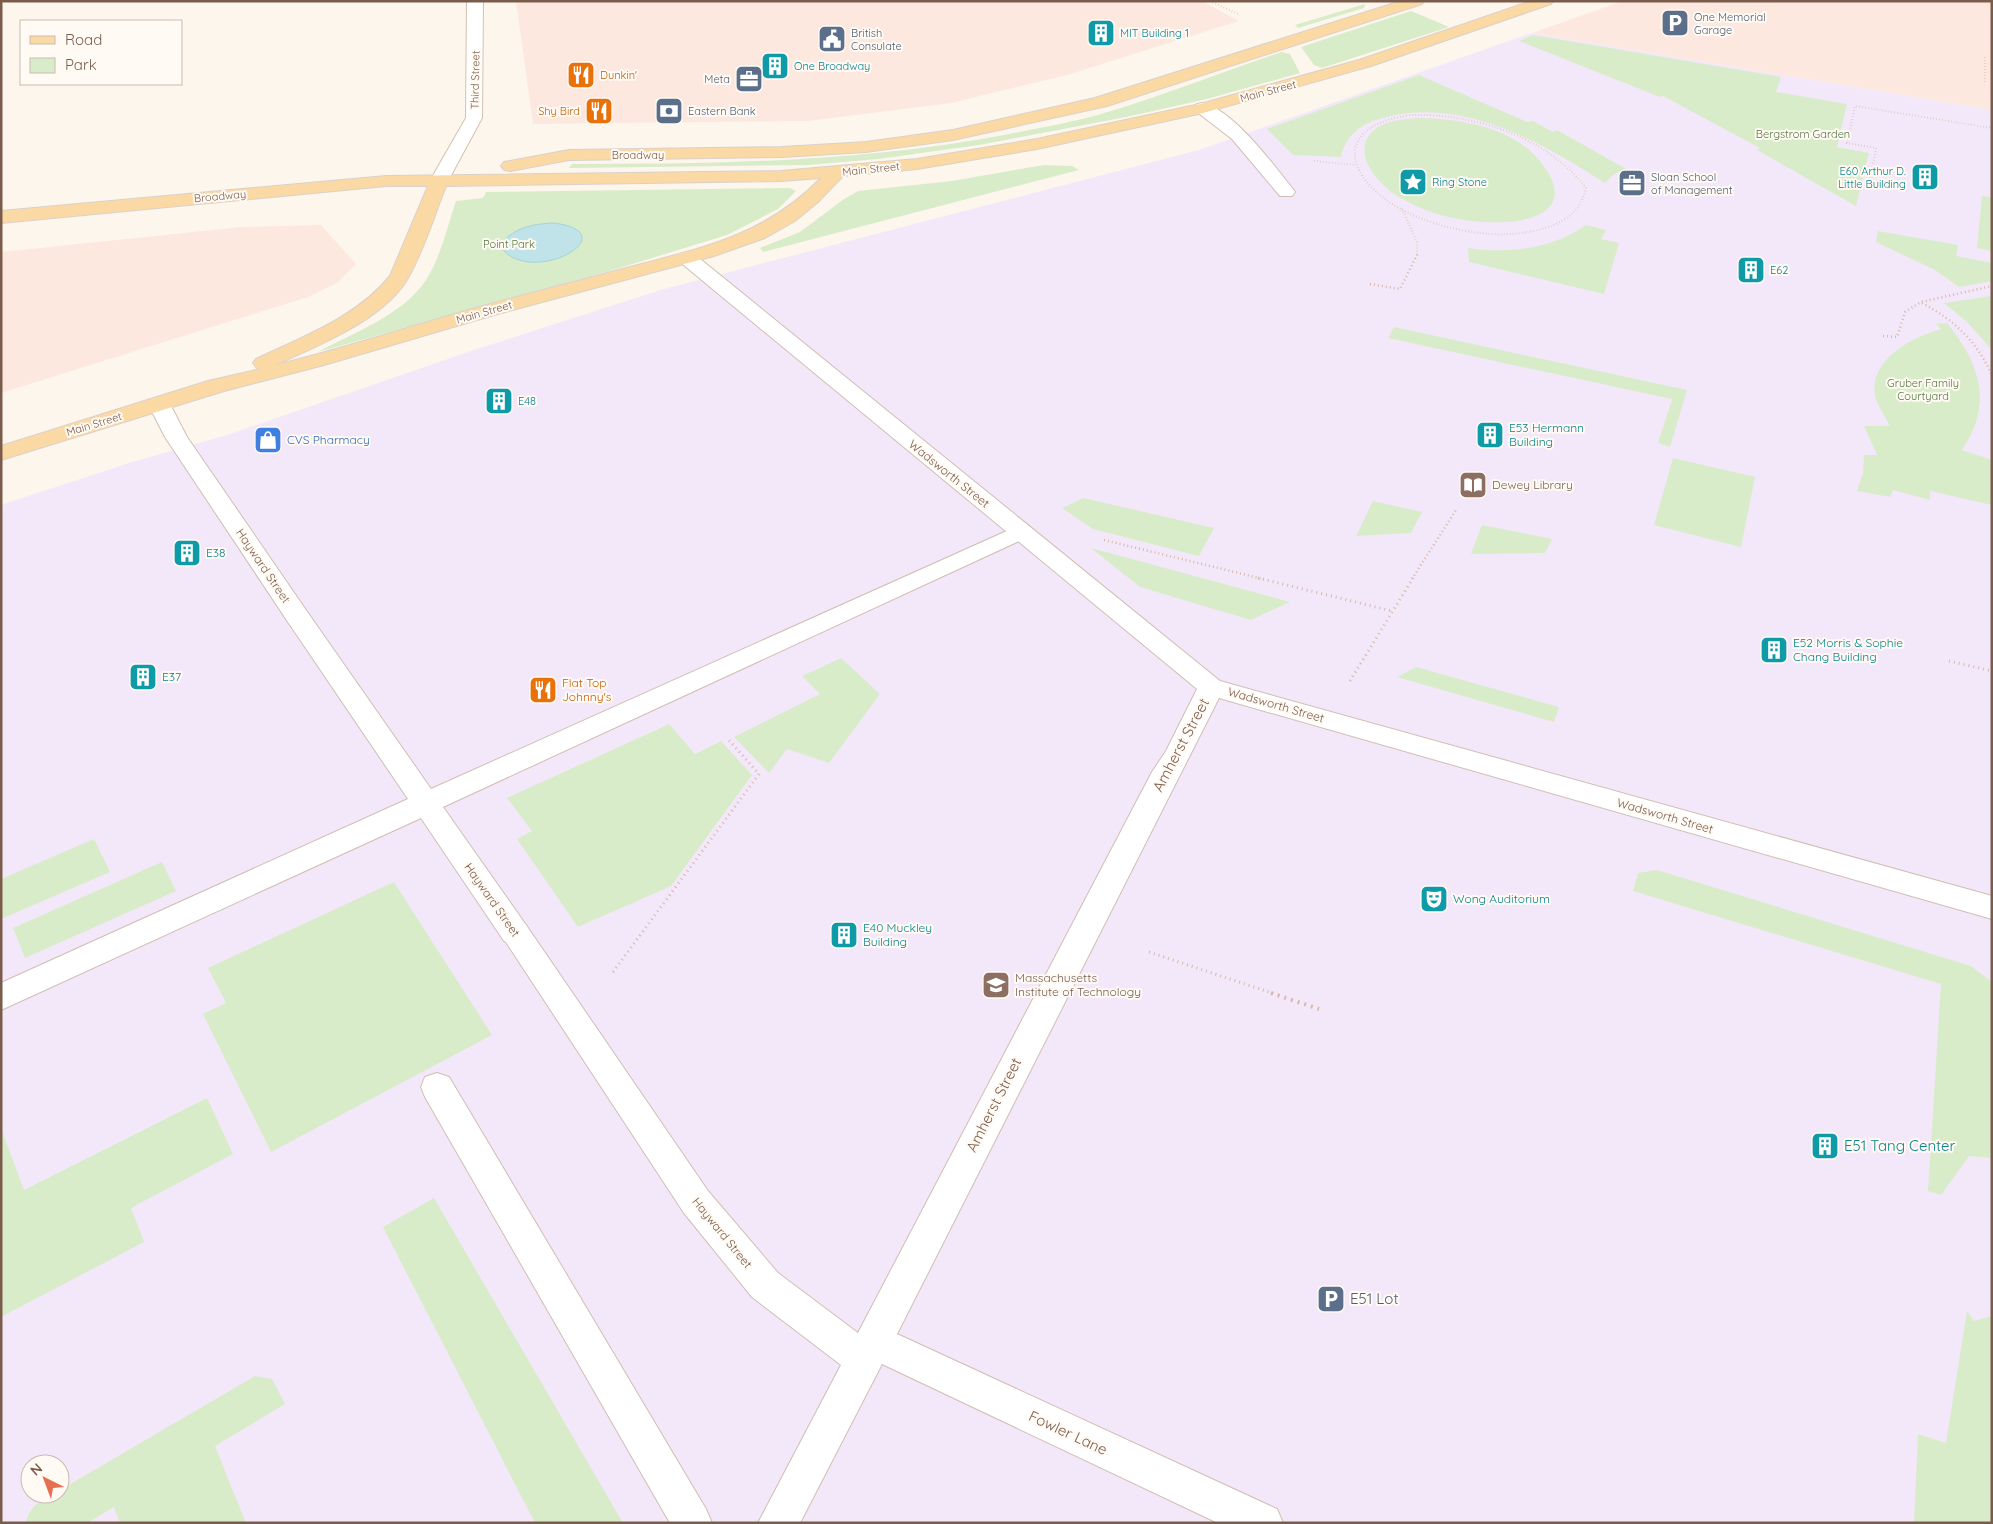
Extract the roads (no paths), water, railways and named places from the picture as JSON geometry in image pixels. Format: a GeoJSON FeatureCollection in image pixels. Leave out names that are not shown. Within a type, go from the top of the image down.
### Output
{"type":"FeatureCollection","features":[{"type":"Feature","properties":{"kind":"main road","name":"Main Street"},"geometry":{"type":"LineString","coordinates":[[839,149],[953,135],[1071,110],[1417,1]]}},
{"type":"Feature","properties":{"kind":"main road","name":"Main Street"},"geometry":{"type":"LineString","coordinates":[[1,453],[216,386],[317,361],[486,311],[688,258],[744,239],[772,227],[804,204],[836,173],[917,164],[981,154],[1203,108],[1365,63],[1546,1]]}},
{"type":"Feature","properties":{"kind":"main road","name":"Broadway"},"geometry":{"type":"LineString","coordinates":[[440,180],[569,155],[747,154],[839,149]]}},
{"type":"Feature","properties":{"kind":"main road","name":"Broadway"},"geometry":{"type":"LineString","coordinates":[[1,217],[373,182],[836,173]]}},
{"type":"Feature","properties":{"kind":"main road","name":"Main Street"},"geometry":{"type":"LineString","coordinates":[[216,386],[343,322],[391,289],[399,277],[440,180]]}},
{"type":"Feature","properties":{"kind":"street","name":"Third Street"},"geometry":{"type":"LineString","coordinates":[[440,180],[474,118],[475,1]]}},
{"type":"Feature","properties":{"kind":"street"},"geometry":{"type":"LineString","coordinates":[[1203,108],[1217,116],[1256,154],[1286,192]]}},
{"type":"Feature","properties":{"kind":"street","name":"Wadsworth Street"},"geometry":{"type":"LineString","coordinates":[[688,258],[1211,687],[1992,908]]}},
{"type":"Feature","properties":{"kind":"street","name":"Hayward Street"},"geometry":{"type":"LineString","coordinates":[[158,404],[176,437],[515,933],[696,1202],[765,1285],[869,1351]]}},
{"type":"Feature","properties":{"kind":"street"},"geometry":{"type":"LineString","coordinates":[[1,997],[1020,532]]}},
{"type":"Feature","properties":{"kind":"street","name":"Amherst Street"},"geometry":{"type":"LineString","coordinates":[[778,1523],[869,1351],[1153,798],[1178,755],[1211,687]]}},
{"type":"Feature","properties":{"kind":"street"},"geometry":{"type":"LineString","coordinates":[[437,1088],[692,1523]]}},
{"type":"Feature","properties":{"kind":"street","name":"Fowler Lane"},"geometry":{"type":"LineString","coordinates":[[869,1351],[1263,1523]]}},
{"type":"Feature","properties":{"kind":"water"},"geometry":{"type":"Polygon","coordinates":[[[553,223],[574,228],[582,236],[579,245],[569,253],[553,260],[535,262],[518,260],[503,250],[502,243],[513,233],[525,227],[553,223]]]}},
{"type":"Feature","properties":{"kind":"place","name":"One Memorial Garage"},"geometry":{"type":"Point","coordinates":[1675,23]}},
{"type":"Feature","properties":{"kind":"place","name":"MIT Building 1"},"geometry":{"type":"Point","coordinates":[1101,33]}},
{"type":"Feature","properties":{"kind":"place","name":"British Consulate"},"geometry":{"type":"Point","coordinates":[832,39]}},
{"type":"Feature","properties":{"kind":"place","name":"One Broadway"},"geometry":{"type":"Point","coordinates":[775,66]}},
{"type":"Feature","properties":{"kind":"place","name":"Dunkin'"},"geometry":{"type":"Point","coordinates":[581,75]}},
{"type":"Feature","properties":{"kind":"place","name":"Meta"},"geometry":{"type":"Point","coordinates":[749,79]}},
{"type":"Feature","properties":{"kind":"place","name":"Shy Bird"},"geometry":{"type":"Point","coordinates":[599,111]}},
{"type":"Feature","properties":{"kind":"place","name":"Eastern Bank"},"geometry":{"type":"Point","coordinates":[669,111]}},
{"type":"Feature","properties":{"kind":"place","name":"E60 Arthur D. Little Building"},"geometry":{"type":"Point","coordinates":[1925,177]}},
{"type":"Feature","properties":{"kind":"place","name":"Ring Stone"},"geometry":{"type":"Point","coordinates":[1413,182]}},
{"type":"Feature","properties":{"kind":"place","name":"Sloan School of Management"},"geometry":{"type":"Point","coordinates":[1632,183]}},
{"type":"Feature","properties":{"kind":"place","name":"E62"},"geometry":{"type":"Point","coordinates":[1751,270]}},
{"type":"Feature","properties":{"kind":"place","name":"E48"},"geometry":{"type":"Point","coordinates":[499,401]}},
{"type":"Feature","properties":{"kind":"place","name":"E53 Hermann Building"},"geometry":{"type":"Point","coordinates":[1490,435]}},
{"type":"Feature","properties":{"kind":"place","name":"CVS Pharmacy"},"geometry":{"type":"Point","coordinates":[268,440]}},
{"type":"Feature","properties":{"kind":"place","name":"Dewey Library"},"geometry":{"type":"Point","coordinates":[1473,485]}},
{"type":"Feature","properties":{"kind":"place","name":"E38"},"geometry":{"type":"Point","coordinates":[187,553]}},
{"type":"Feature","properties":{"kind":"place","name":"E52 Morris & Sophie Chang Building"},"geometry":{"type":"Point","coordinates":[1774,650]}},
{"type":"Feature","properties":{"kind":"place","name":"E37"},"geometry":{"type":"Point","coordinates":[143,677]}},
{"type":"Feature","properties":{"kind":"place","name":"Flat Top Johnny's"},"geometry":{"type":"Point","coordinates":[543,690]}},
{"type":"Feature","properties":{"kind":"place","name":"Wong Auditorium"},"geometry":{"type":"Point","coordinates":[1434,899]}},
{"type":"Feature","properties":{"kind":"place","name":"E40 Muckley Building"},"geometry":{"type":"Point","coordinates":[844,935]}},
{"type":"Feature","properties":{"kind":"place","name":"Massachusetts Institute of Technology"},"geometry":{"type":"Point","coordinates":[996,985]}},
{"type":"Feature","properties":{"kind":"place","name":"E51 Tang Center"},"geometry":{"type":"Point","coordinates":[1825,1146]}},
{"type":"Feature","properties":{"kind":"place","name":"E51 Lot"},"geometry":{"type":"Point","coordinates":[1331,1299]}},
{"type":"Feature","properties":{"kind":"park label","name":"Bergstrom Garden"},"geometry":{"type":"Point","coordinates":[1803,134]}},
{"type":"Feature","properties":{"kind":"park label","name":"Point Park"},"geometry":{"type":"Point","coordinates":[509,244]}},
{"type":"Feature","properties":{"kind":"park label","name":"Gruber Family Courtyard"},"geometry":{"type":"Point","coordinates":[1923,389]}}]}
